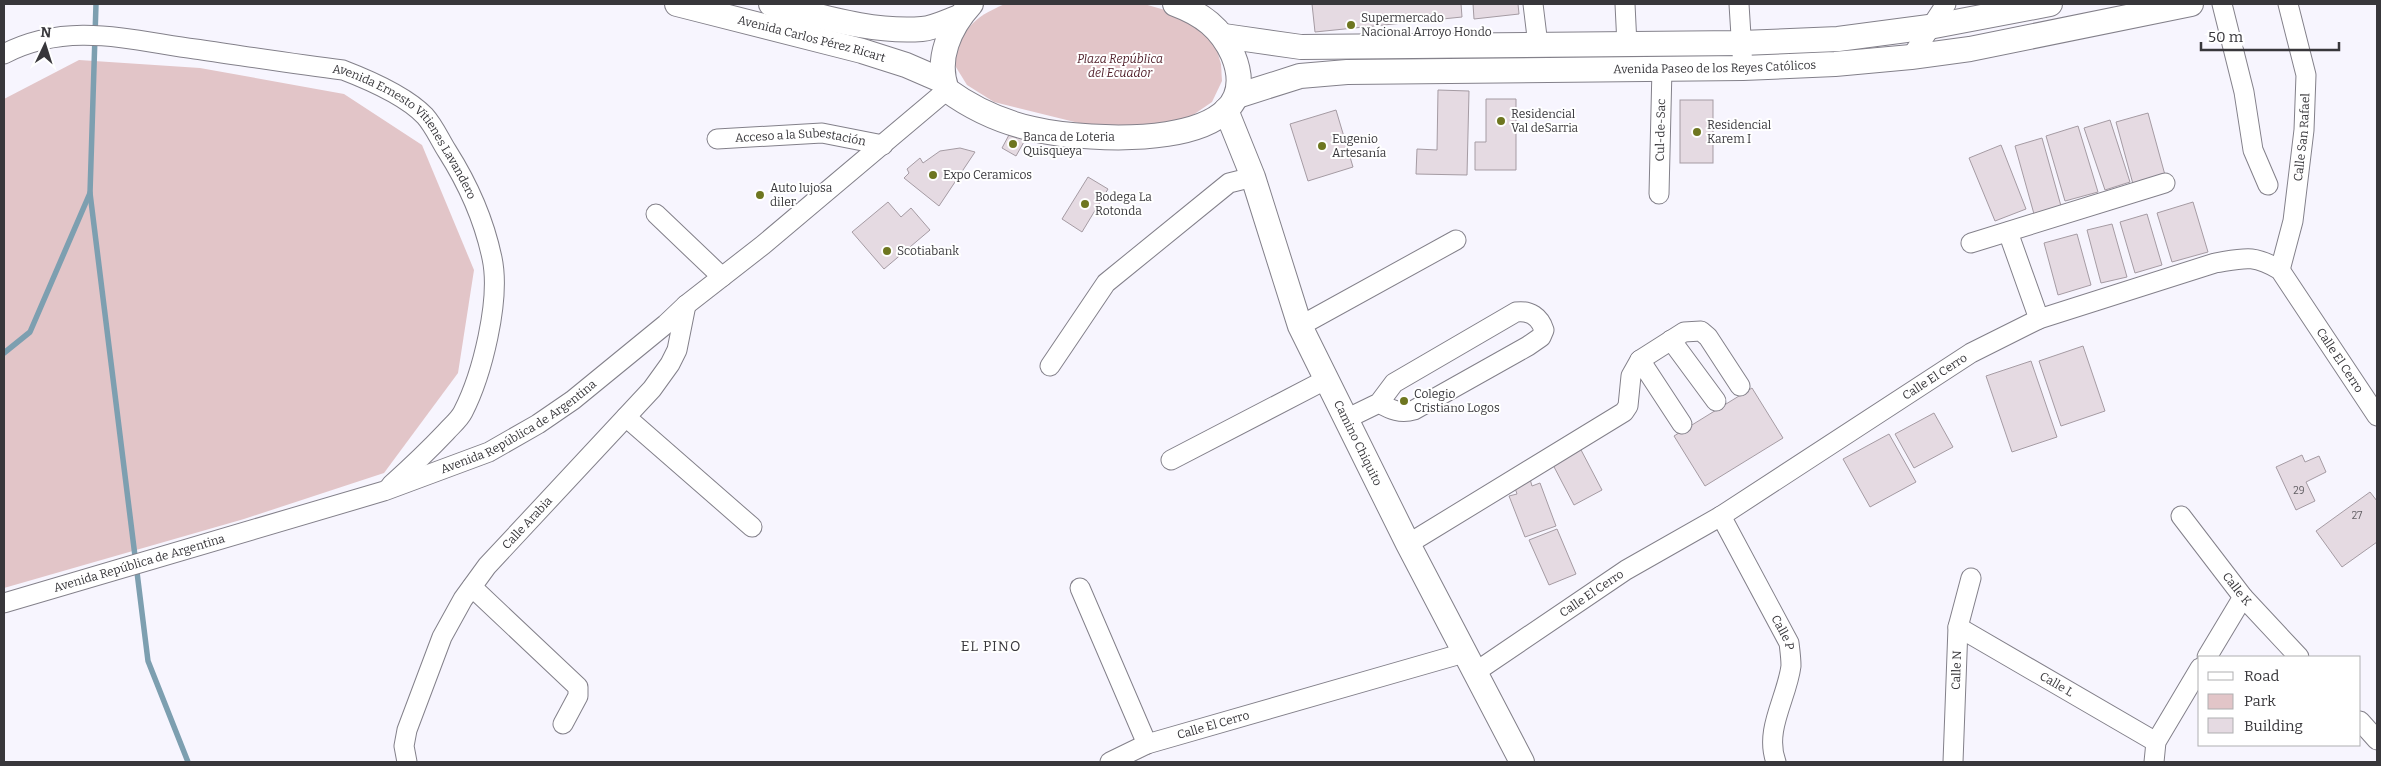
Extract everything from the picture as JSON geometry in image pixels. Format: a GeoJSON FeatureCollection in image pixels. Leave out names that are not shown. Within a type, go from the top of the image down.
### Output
{"type":"FeatureCollection","features":[{"type":"Feature","properties":{"kind":"main road","name":"Avenida Carlos Pérez Ricart"},"geometry":{"type":"LineString","coordinates":[[677,4],[862,51],[906,65],[945,86]]}},
{"type":"Feature","properties":{"kind":"main road","name":"Avenida Carlos Pérez Ricart"},"geometry":{"type":"LineString","coordinates":[[771,4],[838,21],[883,28],[924,29],[965,10]]}},
{"type":"Feature","properties":{"kind":"main road"},"geometry":{"type":"LineString","coordinates":[[965,10],[948,37],[944,54],[945,86],[965,103],[1009,122],[1062,135],[1105,139],[1149,138],[1182,132],[1210,121],[1231,103],[1238,77],[1234,57],[1221,33],[1206,19],[1175,4]]}},
{"type":"Feature","properties":{"kind":"main road"},"geometry":{"type":"LineString","coordinates":[[1216,4],[1221,33]]}},
{"type":"Feature","properties":{"kind":"main road","name":"Avenida Paseo de los Reyes Católicos"},"geometry":{"type":"LineString","coordinates":[[1221,33],[1301,48],[1741,43],[1838,38],[1929,28],[2050,4]]}},
{"type":"Feature","properties":{"kind":"main road","name":"Avenida Paseo de los Reyes Católicos"},"geometry":{"type":"LineString","coordinates":[[1231,103],[1300,76],[1347,72],[1743,68],[1835,64],[1911,57],[1970,49],[2191,4]]}},
{"type":"Feature","properties":{"kind":"main road","name":"Camino Chiquito"},"geometry":{"type":"LineString","coordinates":[[1231,103],[1300,326],[1408,544],[1522,762]]}},
{"type":"Feature","properties":{"kind":"street"},"geometry":{"type":"LineString","coordinates":[[1533,4],[1538,45]]}},
{"type":"Feature","properties":{"kind":"street"},"geometry":{"type":"LineString","coordinates":[[1625,4],[1627,45]]}},
{"type":"Feature","properties":{"kind":"street"},"geometry":{"type":"LineString","coordinates":[[1739,4],[1743,68]]}},
{"type":"Feature","properties":{"kind":"street"},"geometry":{"type":"LineString","coordinates":[[1911,57],[1946,4]]}},
{"type":"Feature","properties":{"kind":"street"},"geometry":{"type":"LineString","coordinates":[[2222,4],[2244,92],[2253,150],[2268,184]]}},
{"type":"Feature","properties":{"kind":"street","name":"Calle San Rafael"},"geometry":{"type":"LineString","coordinates":[[2280,270],[2293,221],[2304,130],[2306,76],[2288,4]]}},
{"type":"Feature","properties":{"kind":"street","name":"Avenida Ernesto Vitienes Lavandero"},"geometry":{"type":"LineString","coordinates":[[4,54],[34,42],[72,35],[120,36],[185,48],[343,70],[366,78],[412,105],[426,117],[460,170],[475,203],[493,260],[494,289],[491,322],[477,379],[462,414],[425,455],[384,491]]}},
{"type":"Feature","properties":{"kind":"street","name":"Cul-de-Sac"},"geometry":{"type":"LineString","coordinates":[[1659,194],[1662,68]]}},
{"type":"Feature","properties":{"kind":"street","name":"Avenida República de Argentina"},"geometry":{"type":"LineString","coordinates":[[4,604],[180,550],[384,491],[489,452],[538,424],[638,347],[686,305],[764,246],[882,145],[945,86]]}},
{"type":"Feature","properties":{"kind":"street","name":"Acceso a la Subestación"},"geometry":{"type":"LineString","coordinates":[[717,139],[822,133],[882,145]]}},
{"type":"Feature","properties":{"kind":"street"},"geometry":{"type":"LineString","coordinates":[[1050,366],[1106,283],[1229,183],[1253,177]]}},
{"type":"Feature","properties":{"kind":"street"},"geometry":{"type":"LineString","coordinates":[[1971,243],[2165,183]]}},
{"type":"Feature","properties":{"kind":"street"},"geometry":{"type":"LineString","coordinates":[[656,214],[722,277]]}},
{"type":"Feature","properties":{"kind":"street"},"geometry":{"type":"LineString","coordinates":[[2008,232],[2039,319]]}},
{"type":"Feature","properties":{"kind":"street"},"geometry":{"type":"LineString","coordinates":[[1300,326],[1456,240]]}},
{"type":"Feature","properties":{"kind":"street","name":"Calle El Cerro"},"geometry":{"type":"LineString","coordinates":[[1121,760],[1147,744],[1469,663],[1721,516],[1971,352],[2039,319],[2215,263],[2244,258],[2263,260],[2280,270],[2377,416]]}},
{"type":"Feature","properties":{"kind":"street","name":"Calle Arabia"},"geometry":{"type":"LineString","coordinates":[[408,762],[404,746],[407,730],[442,638],[472,587],[487,566],[652,388],[670,364],[677,350],[686,305]]}},
{"type":"Feature","properties":{"kind":"street"},"geometry":{"type":"LineString","coordinates":[[1346,419],[1379,403],[1394,383],[1516,312],[1530,313],[1541,321],[1544,330],[1541,336],[1528,346],[1414,410],[1405,413],[1391,410],[1379,403]]}},
{"type":"Feature","properties":{"kind":"street"},"geometry":{"type":"LineString","coordinates":[[1408,544],[1624,412],[1630,394],[1630,376],[1640,360],[1684,332],[1701,331],[1708,338],[1740,386]]}},
{"type":"Feature","properties":{"kind":"street"},"geometry":{"type":"LineString","coordinates":[[1671,340],[1716,401]]}},
{"type":"Feature","properties":{"kind":"street"},"geometry":{"type":"LineString","coordinates":[[1640,360],[1682,424]]}},
{"type":"Feature","properties":{"kind":"street"},"geometry":{"type":"LineString","coordinates":[[1171,460],[1327,379]]}},
{"type":"Feature","properties":{"kind":"street"},"geometry":{"type":"LineString","coordinates":[[626,417],[752,527]]}},
{"type":"Feature","properties":{"kind":"street","name":"Calle P"},"geometry":{"type":"LineString","coordinates":[[1721,516],[1788,643],[1791,666],[1772,738],[1776,762]]}},
{"type":"Feature","properties":{"kind":"street","name":"Calle K"},"geometry":{"type":"LineString","coordinates":[[2181,516],[2243,597],[2298,656]]}},
{"type":"Feature","properties":{"kind":"street","name":"Calle N"},"geometry":{"type":"LineString","coordinates":[[1953,762],[1958,627],[1970,578]]}},
{"type":"Feature","properties":{"kind":"street"},"geometry":{"type":"LineString","coordinates":[[472,587],[578,686],[578,696],[563,724]]}},
{"type":"Feature","properties":{"kind":"street"},"geometry":{"type":"LineString","coordinates":[[1080,588],[1147,744]]}},
{"type":"Feature","properties":{"kind":"street"},"geometry":{"type":"LineString","coordinates":[[2207,656],[2243,597]]}},
{"type":"Feature","properties":{"kind":"street","name":"Calle L"},"geometry":{"type":"LineString","coordinates":[[1958,627],[2156,742]]}},
{"type":"Feature","properties":{"kind":"street"},"geometry":{"type":"LineString","coordinates":[[2154,762],[2156,742],[2198,671]]}},
{"type":"Feature","properties":{"kind":"street"},"geometry":{"type":"LineString","coordinates":[[2361,723],[2377,740]]}},
{"type":"Feature","properties":{"kind":"green space","name":"Plaza República del Ecuador"},"geometry":{"type":"Polygon","coordinates":[[[1005,4],[1144,4],[1179,14],[1203,29],[1216,47],[1221,64],[1222,81],[1212,102],[1193,115],[1172,124],[1099,128],[994,102],[967,85],[954,64],[961,42],[970,26],[984,14],[1005,4]]]}},
{"type":"Feature","properties":{"kind":"green space"},"geometry":{"type":"Polygon","coordinates":[[[79,60],[200,68],[344,94],[422,145],[474,270],[458,373],[384,473],[244,519],[4,588],[4,99],[79,60]]]}},
{"type":"Feature","properties":{"kind":"building","name":"Supermercado Nacional Arroyo Hondo"},"geometry":{"type":"Polygon","coordinates":[[[1312,4],[1461,4],[1462,17],[1315,32],[1312,4]]]}},
{"type":"Feature","properties":{"kind":"building"},"geometry":{"type":"Polygon","coordinates":[[[1473,4],[1518,4],[1519,14],[1474,19],[1473,4]]]}},
{"type":"Feature","properties":{"kind":"building"},"geometry":{"type":"Polygon","coordinates":[[[1438,90],[1469,91],[1467,175],[1416,174],[1417,149],[1437,150],[1438,90]]]}},
{"type":"Feature","properties":{"kind":"building","name":"Residencial Val deSarria"},"geometry":{"type":"Polygon","coordinates":[[[1486,99],[1516,99],[1516,170],[1475,170],[1475,142],[1486,142],[1486,99]]]}},
{"type":"Feature","properties":{"kind":"building","name":"Residencial Karem I"},"geometry":{"type":"Polygon","coordinates":[[[1680,100],[1713,100],[1713,163],[1680,163],[1680,100]]]}},
{"type":"Feature","properties":{"kind":"building","name":"Eugenio Artesanía"},"geometry":{"type":"Polygon","coordinates":[[[1336,110],[1353,167],[1308,181],[1290,124],[1336,110]]]}},
{"type":"Feature","properties":{"kind":"building"},"geometry":{"type":"Polygon","coordinates":[[[2148,113],[2165,175],[2133,184],[2116,122],[2148,113]]]}},
{"type":"Feature","properties":{"kind":"building"},"geometry":{"type":"Polygon","coordinates":[[[2110,120],[2130,182],[2105,190],[2084,128],[2110,120]]]}},
{"type":"Feature","properties":{"kind":"building"},"geometry":{"type":"Polygon","coordinates":[[[2078,126],[2098,192],[2065,201],[2046,136],[2078,126]]]}},
{"type":"Feature","properties":{"kind":"building","name":"Banca de Loteria Quisqueya"},"geometry":{"type":"Polygon","coordinates":[[[1010,133],[1025,140],[1016,156],[1002,148],[1010,133]]]}},
{"type":"Feature","properties":{"kind":"building"},"geometry":{"type":"Polygon","coordinates":[[[2042,138],[2061,206],[2034,214],[2015,146],[2042,138]]]}},
{"type":"Feature","properties":{"kind":"building"},"geometry":{"type":"Polygon","coordinates":[[[2001,145],[2026,209],[1995,221],[1969,158],[2001,145]]]}},
{"type":"Feature","properties":{"kind":"building","name":"Expo Ceramicos"},"geometry":{"type":"Polygon","coordinates":[[[960,148],[975,152],[939,206],[904,178],[909,173],[907,169],[920,158],[923,163],[940,151],[960,148]]]}},
{"type":"Feature","properties":{"kind":"building","name":"Bodega La Rotonda"},"geometry":{"type":"Polygon","coordinates":[[[1088,177],[1108,189],[1082,232],[1062,219],[1088,177]]]}},
{"type":"Feature","properties":{"kind":"building","name":"Scotiabank"},"geometry":{"type":"Polygon","coordinates":[[[888,202],[901,217],[911,208],[930,230],[884,269],[852,232],[888,202]]]}},
{"type":"Feature","properties":{"kind":"building"},"geometry":{"type":"Polygon","coordinates":[[[2193,202],[2208,252],[2172,262],[2157,213],[2193,202]]]}},
{"type":"Feature","properties":{"kind":"building"},"geometry":{"type":"Polygon","coordinates":[[[2147,214],[2162,265],[2135,273],[2120,222],[2147,214]]]}},
{"type":"Feature","properties":{"kind":"building"},"geometry":{"type":"Polygon","coordinates":[[[2112,224],[2127,277],[2101,283],[2087,230],[2112,224]]]}},
{"type":"Feature","properties":{"kind":"building"},"geometry":{"type":"Polygon","coordinates":[[[2077,234],[2091,285],[2058,295],[2044,243],[2077,234]]]}},
{"type":"Feature","properties":{"kind":"building"},"geometry":{"type":"Polygon","coordinates":[[[2083,346],[2105,411],[2061,426],[2039,361],[2083,346]]]}},
{"type":"Feature","properties":{"kind":"building"},"geometry":{"type":"Polygon","coordinates":[[[2031,361],[2057,437],[2012,452],[1986,376],[2031,361]]]}},
{"type":"Feature","properties":{"kind":"building"},"geometry":{"type":"Polygon","coordinates":[[[1752,388],[1783,438],[1705,486],[1674,436],[1752,388]]]}},
{"type":"Feature","properties":{"kind":"building"},"geometry":{"type":"Polygon","coordinates":[[[1934,413],[1953,447],[1914,468],[1895,434],[1934,413]]]}},
{"type":"Feature","properties":{"kind":"building"},"geometry":{"type":"Polygon","coordinates":[[[1889,434],[1916,482],[1870,507],[1843,459],[1889,434]]]}},
{"type":"Feature","properties":{"kind":"building"},"geometry":{"type":"Polygon","coordinates":[[[1580,448],[1602,490],[1574,505],[1552,463],[1580,448]]]}},
{"type":"Feature","properties":{"kind":"building"},"geometry":{"type":"Polygon","coordinates":[[[2302,455],[2305,462],[2319,456],[2326,472],[2306,482],[2315,501],[2296,510],[2276,467],[2302,455]]]}},
{"type":"Feature","properties":{"kind":"building"},"geometry":{"type":"Polygon","coordinates":[[[1530,479],[1532,486],[1540,483],[1556,526],[1525,537],[1509,496],[1517,494],[1514,485],[1530,479]]]}},
{"type":"Feature","properties":{"kind":"building"},"geometry":{"type":"Polygon","coordinates":[[[2370,492],[2377,501],[2377,542],[2342,567],[2316,531],[2370,492]]]}},
{"type":"Feature","properties":{"kind":"building"},"geometry":{"type":"Polygon","coordinates":[[[1557,529],[1576,574],[1549,585],[1529,540],[1557,529]]]}},
{"type":"Feature","properties":{"kind":"waterway"},"geometry":{"type":"LineString","coordinates":[[4,353],[30,332],[90,193],[96,4]]}},
{"type":"Feature","properties":{"kind":"waterway"},"geometry":{"type":"LineString","coordinates":[[90,193],[148,661],[188,762]]}},
{"type":"Feature","properties":{"kind":"place","name":"Supermercado Nacional Arroyo Hondo"},"geometry":{"type":"Point","coordinates":[1351,25]}},
{"type":"Feature","properties":{"kind":"place","name":"Residencial Val deSarria"},"geometry":{"type":"Point","coordinates":[1501,121]}},
{"type":"Feature","properties":{"kind":"place","name":"Residencial Karem I"},"geometry":{"type":"Point","coordinates":[1697,132]}},
{"type":"Feature","properties":{"kind":"place","name":"Banca de Loteria Quisqueya"},"geometry":{"type":"Point","coordinates":[1013,144]}},
{"type":"Feature","properties":{"kind":"place","name":"Eugenio Artesanía"},"geometry":{"type":"Point","coordinates":[1322,146]}},
{"type":"Feature","properties":{"kind":"place","name":"Expo Ceramicos"},"geometry":{"type":"Point","coordinates":[933,175]}},
{"type":"Feature","properties":{"kind":"place","name":"Auto lujosa diler"},"geometry":{"type":"Point","coordinates":[760,195]}},
{"type":"Feature","properties":{"kind":"place","name":"Bodega La Rotonda"},"geometry":{"type":"Point","coordinates":[1085,204]}},
{"type":"Feature","properties":{"kind":"place","name":"Scotiabank"},"geometry":{"type":"Point","coordinates":[887,251]}},
{"type":"Feature","properties":{"kind":"place","name":"Colegio Cristiano Logos"},"geometry":{"type":"Point","coordinates":[1404,401]}},
{"type":"Feature","properties":{"kind":"district","name":"EL PINO"},"geometry":{"type":"Point","coordinates":[991,646]}}]}
